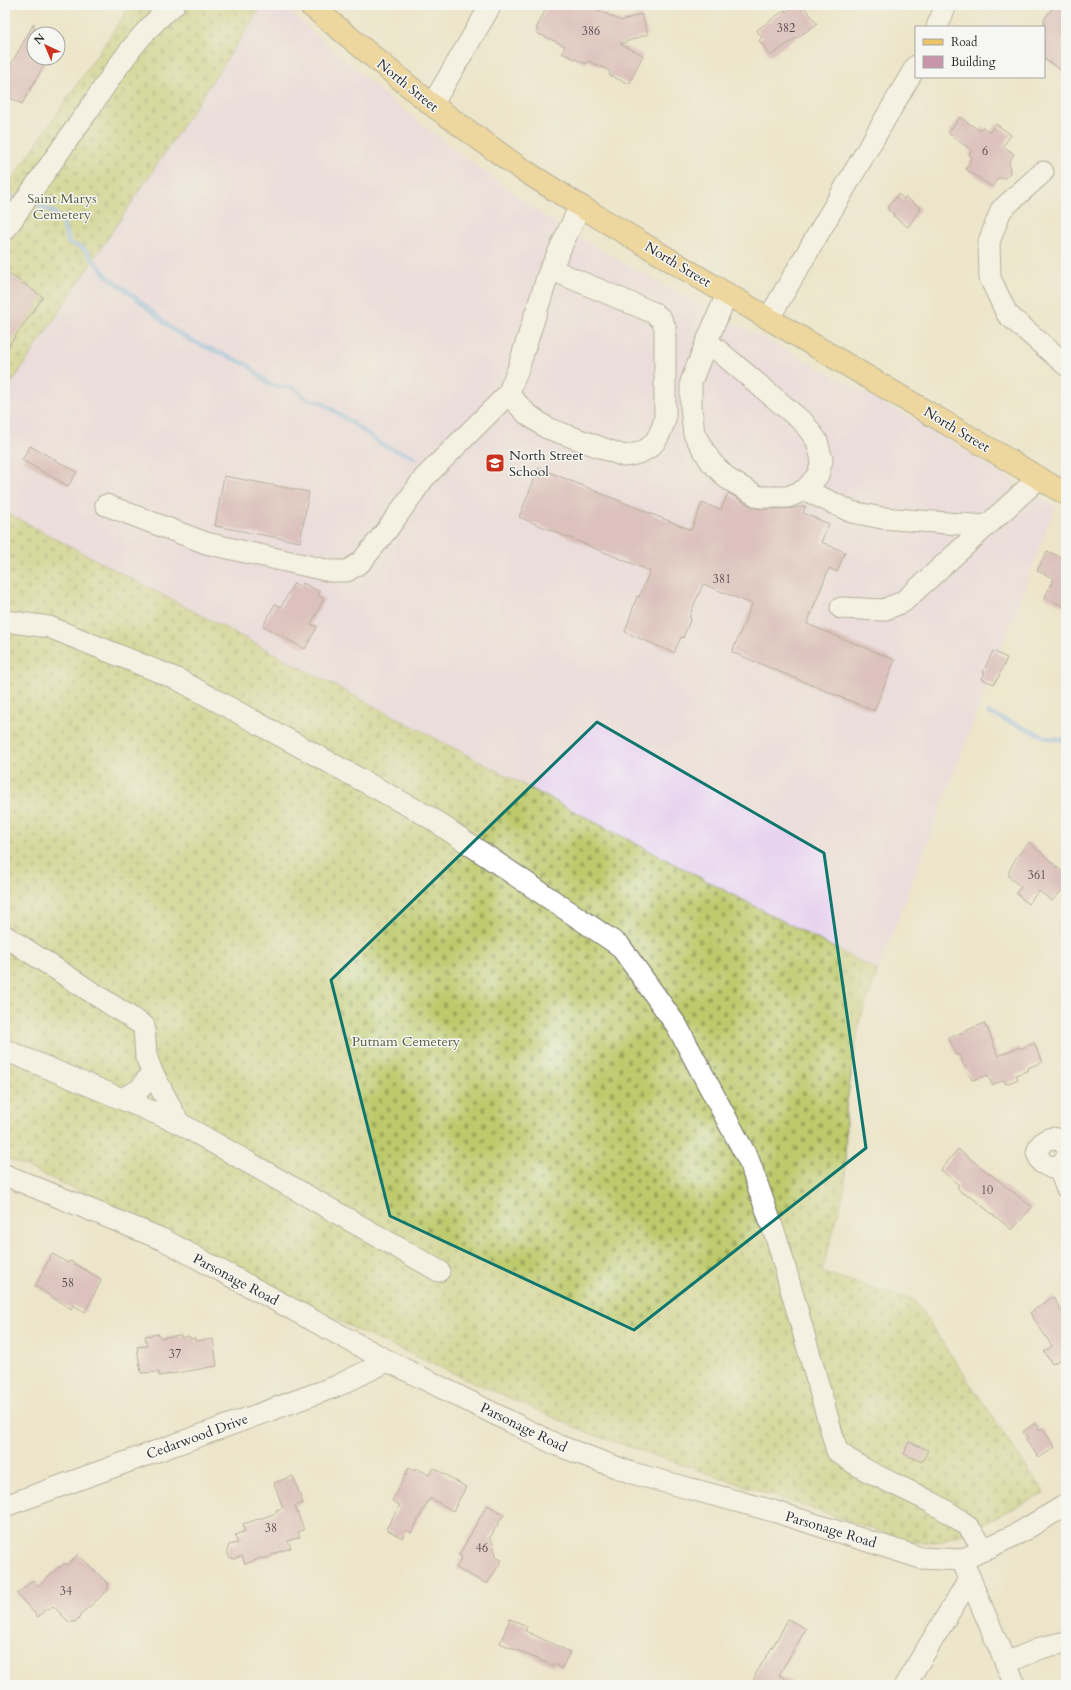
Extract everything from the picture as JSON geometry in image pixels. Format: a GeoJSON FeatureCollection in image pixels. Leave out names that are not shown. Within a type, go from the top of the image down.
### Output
{"type":"FeatureCollection","features":[{"type":"Feature","properties":{"kind":"main road","name":"North Street"},"geometry":{"type":"LineString","coordinates":[[310,5],[432,105],[517,166],[580,206],[726,294],[1056,485]]}},
{"type":"Feature","properties":{"kind":"street"},"geometry":{"type":"LineString","coordinates":[[5,230],[139,40],[163,14],[174,5]]}},
{"type":"Feature","properties":{"kind":"street"},"geometry":{"type":"LineString","coordinates":[[432,105],[491,5]]}},
{"type":"Feature","properties":{"kind":"street"},"geometry":{"type":"LineString","coordinates":[[937,26],[946,5]]}},
{"type":"Feature","properties":{"kind":"street"},"geometry":{"type":"LineString","coordinates":[[769,318],[915,68]]}},
{"type":"Feature","properties":{"kind":"street"},"geometry":{"type":"LineString","coordinates":[[1043,172],[1001,210],[989,242],[990,278],[1007,314],[1066,365]]}},
{"type":"Feature","properties":{"kind":"street"},"geometry":{"type":"LineString","coordinates":[[106,505],[206,543],[330,572],[347,571],[361,562],[424,478],[508,394],[517,372],[550,268],[580,206]]}},
{"type":"Feature","properties":{"kind":"street"},"geometry":{"type":"LineString","coordinates":[[508,394],[527,414],[547,428],[624,456],[646,451],[656,443],[662,432],[665,419],[664,327],[661,319],[654,313],[550,268]]}},
{"type":"Feature","properties":{"kind":"street"},"geometry":{"type":"LineString","coordinates":[[707,341],[804,424],[817,441],[822,460],[818,475],[805,490],[788,497],[759,497],[728,479],[712,462],[694,434],[691,407],[691,382],[707,341],[726,294]]}},
{"type":"Feature","properties":{"kind":"street"},"geometry":{"type":"LineString","coordinates":[[841,608],[883,610],[903,602],[986,526],[1056,485]]}},
{"type":"Feature","properties":{"kind":"street"},"geometry":{"type":"LineString","coordinates":[[805,490],[852,512],[882,518],[986,526]]}},
{"type":"Feature","properties":{"kind":"street"},"geometry":{"type":"LineString","coordinates":[[5,621],[49,627],[176,679],[429,817],[620,946],[677,1026],[749,1160],[778,1242],[836,1451],[852,1464],[940,1508],[967,1526],[984,1550]]}},
{"type":"Feature","properties":{"kind":"street"},"geometry":{"type":"LineString","coordinates":[[5,936],[144,1026],[146,1056],[152,1072],[179,1123]]}},
{"type":"Feature","properties":{"kind":"street"},"geometry":{"type":"LineString","coordinates":[[5,1050],[179,1123],[439,1271]]}},
{"type":"Feature","properties":{"kind":"street"},"geometry":{"type":"LineString","coordinates":[[122,1099],[140,1089],[152,1072]]}},
{"type":"Feature","properties":{"kind":"street"},"geometry":{"type":"LineString","coordinates":[[1066,1146],[1063,1142],[1052,1137],[1046,1139],[1038,1147],[1037,1153],[1042,1163],[1052,1168],[1062,1162],[1066,1187]]}},
{"type":"Feature","properties":{"kind":"street","name":"Parsonage Road"},"geometry":{"type":"LineString","coordinates":[[5,1175],[164,1240],[388,1361],[557,1445],[632,1473],[773,1511],[921,1558],[966,1569],[984,1550],[1017,1534],[1066,1506]]}},
{"type":"Feature","properties":{"kind":"street","name":"Cedarwood Drive"},"geometry":{"type":"LineString","coordinates":[[5,1506],[337,1386],[388,1361]]}},
{"type":"Feature","properties":{"kind":"street"},"geometry":{"type":"LineString","coordinates":[[966,1569],[1015,1685]]}},
{"type":"Feature","properties":{"kind":"street"},"geometry":{"type":"LineString","coordinates":[[905,1685],[966,1569]]}},
{"type":"Feature","properties":{"kind":"street"},"geometry":{"type":"LineString","coordinates":[[1006,1663],[1044,1647],[1066,1642]]}},
{"type":"Feature","properties":{"kind":"highlighted area"},"geometry":{"type":"Polygon","coordinates":[[[597,722],[824,853],[866,1148],[634,1330],[390,1216],[331,980],[597,722]]]}},
{"type":"Feature","properties":{"kind":"shaded area","name":"North Street School"},"geometry":{"type":"Polygon","coordinates":[[[263,5],[283,5],[383,94],[544,216],[623,263],[914,419],[1055,507],[878,971],[5,512],[5,393],[263,5]]]}},
{"type":"Feature","properties":{"kind":"green space","name":"Saint Marys Cemetery"},"geometry":{"type":"Polygon","coordinates":[[[131,5],[263,5],[5,393],[5,190],[131,5]]]}},
{"type":"Feature","properties":{"kind":"green space","name":"Putnam Cemetery"},"geometry":{"type":"Polygon","coordinates":[[[5,512],[878,971],[860,1019],[846,1108],[845,1188],[822,1272],[914,1300],[1044,1493],[964,1533],[940,1542],[911,1542],[588,1433],[365,1334],[151,1224],[5,1157],[5,512]]]}},
{"type":"Feature","properties":{"kind":"building"},"geometry":{"type":"Polygon","coordinates":[[[548,5],[587,5],[621,21],[641,14],[648,34],[620,44],[643,55],[629,84],[609,75],[610,71],[588,61],[586,64],[562,53],[565,46],[537,33],[538,30],[536,29],[548,5]]]}},
{"type":"Feature","properties":{"kind":"building"},"geometry":{"type":"Polygon","coordinates":[[[796,5],[803,5],[817,24],[770,56],[759,40],[762,38],[757,30],[785,10],[786,12],[796,5]]]}},
{"type":"Feature","properties":{"kind":"building"},"geometry":{"type":"Polygon","coordinates":[[[1054,5],[1066,5],[1066,35],[1061,43],[1066,46],[1066,73],[1045,60],[1044,20],[1054,5]]]}},
{"type":"Feature","properties":{"kind":"building"},"geometry":{"type":"Polygon","coordinates":[[[26,37],[26,66],[43,66],[22,104],[5,95],[5,66],[9,68],[26,37]]]}},
{"type":"Feature","properties":{"kind":"building"},"geometry":{"type":"Polygon","coordinates":[[[960,117],[980,131],[982,127],[990,132],[996,124],[1011,135],[1003,146],[1014,154],[1009,162],[1010,173],[1005,178],[998,178],[992,187],[966,169],[972,157],[969,155],[971,150],[948,133],[960,117]]]}},
{"type":"Feature","properties":{"kind":"building"},"geometry":{"type":"Polygon","coordinates":[[[898,194],[921,208],[908,227],[893,216],[894,214],[887,209],[898,194]]]}},
{"type":"Feature","properties":{"kind":"building"},"geometry":{"type":"Polygon","coordinates":[[[5,271],[43,297],[5,351],[5,271]]]}},
{"type":"Feature","properties":{"kind":"building"},"geometry":{"type":"Polygon","coordinates":[[[30,446],[77,472],[68,486],[22,460],[30,446]]]}},
{"type":"Feature","properties":{"kind":"building"},"geometry":{"type":"Polygon","coordinates":[[[539,468],[691,530],[702,503],[721,510],[728,493],[759,509],[788,509],[806,506],[803,513],[829,524],[821,542],[845,552],[837,572],[829,568],[807,624],[895,660],[874,711],[732,652],[752,604],[703,584],[689,617],[691,618],[683,638],[681,637],[674,653],[625,632],[637,596],[639,597],[650,571],[519,517],[539,468]]]}},
{"type":"Feature","properties":{"kind":"building"},"geometry":{"type":"Polygon","coordinates":[[[224,476],[309,492],[300,542],[215,526],[224,476]]]}},
{"type":"Feature","properties":{"kind":"building"},"geometry":{"type":"Polygon","coordinates":[[[1066,550],[1066,607],[1045,597],[1054,578],[1037,571],[1047,551],[1063,558],[1066,550]]]}},
{"type":"Feature","properties":{"kind":"building"},"geometry":{"type":"Polygon","coordinates":[[[294,583],[301,587],[303,583],[320,592],[318,595],[324,599],[311,624],[317,627],[305,649],[263,626],[275,604],[281,607],[294,583]]]}},
{"type":"Feature","properties":{"kind":"building"},"geometry":{"type":"Polygon","coordinates":[[[993,651],[1007,658],[994,684],[982,679],[985,673],[983,672],[993,651]]]}},
{"type":"Feature","properties":{"kind":"building"},"geometry":{"type":"Polygon","coordinates":[[[1029,842],[1066,875],[1066,886],[1052,901],[1039,891],[1028,904],[1016,893],[1021,887],[1009,877],[1009,872],[1015,859],[1029,842]]]}},
{"type":"Feature","properties":{"kind":"building"},"geometry":{"type":"Polygon","coordinates":[[[984,1023],[998,1056],[1019,1047],[1020,1049],[1034,1043],[1042,1062],[1028,1068],[1029,1070],[1016,1075],[1018,1079],[1006,1084],[1004,1080],[992,1085],[988,1075],[972,1080],[958,1054],[956,1055],[949,1038],[984,1023]]]}},
{"type":"Feature","properties":{"kind":"building"},"geometry":{"type":"Polygon","coordinates":[[[958,1149],[1032,1207],[1012,1230],[970,1196],[962,1193],[957,1187],[959,1185],[941,1170],[958,1149]]]}},
{"type":"Feature","properties":{"kind":"building"},"geometry":{"type":"Polygon","coordinates":[[[52,1254],[68,1263],[70,1261],[101,1279],[85,1312],[73,1305],[71,1309],[35,1286],[52,1254]]]}},
{"type":"Feature","properties":{"kind":"building"},"geometry":{"type":"Polygon","coordinates":[[[1053,1297],[1066,1318],[1066,1366],[1061,1359],[1052,1364],[1044,1352],[1052,1346],[1030,1313],[1053,1297]]]}},
{"type":"Feature","properties":{"kind":"building"},"geometry":{"type":"Polygon","coordinates":[[[159,1334],[160,1338],[181,1335],[181,1338],[189,1336],[190,1339],[195,1338],[195,1341],[213,1339],[217,1366],[159,1376],[159,1372],[141,1373],[137,1347],[147,1346],[145,1336],[159,1334]]]}},
{"type":"Feature","properties":{"kind":"building"},"geometry":{"type":"Polygon","coordinates":[[[1035,1423],[1040,1430],[1042,1428],[1055,1447],[1039,1458],[1026,1440],[1028,1438],[1023,1432],[1035,1423]]]}},
{"type":"Feature","properties":{"kind":"building"},"geometry":{"type":"Polygon","coordinates":[[[909,1442],[928,1450],[922,1462],[904,1454],[909,1442]]]}},
{"type":"Feature","properties":{"kind":"building"},"geometry":{"type":"Polygon","coordinates":[[[409,1468],[414,1471],[416,1468],[429,1475],[434,1468],[466,1487],[453,1511],[430,1498],[411,1533],[406,1530],[402,1538],[386,1529],[400,1505],[392,1501],[409,1468]]]}},
{"type":"Feature","properties":{"kind":"building"},"geometry":{"type":"Polygon","coordinates":[[[293,1476],[303,1503],[295,1506],[304,1530],[298,1532],[300,1537],[288,1541],[291,1548],[275,1553],[268,1558],[261,1558],[245,1564],[242,1556],[234,1559],[229,1557],[227,1551],[229,1545],[238,1543],[235,1535],[245,1531],[243,1524],[277,1513],[276,1510],[283,1508],[274,1483],[293,1476]]]}},
{"type":"Feature","properties":{"kind":"building"},"geometry":{"type":"Polygon","coordinates":[[[487,1505],[504,1514],[489,1539],[492,1541],[497,1558],[502,1560],[487,1584],[456,1568],[462,1557],[459,1555],[487,1505]]]}},
{"type":"Feature","properties":{"kind":"building"},"geometry":{"type":"Polygon","coordinates":[[[78,1554],[108,1584],[108,1590],[80,1615],[75,1622],[69,1622],[53,1606],[49,1610],[47,1608],[38,1617],[17,1594],[33,1580],[39,1586],[60,1566],[61,1567],[65,1563],[67,1565],[78,1554]]]}},
{"type":"Feature","properties":{"kind":"building"},"geometry":{"type":"Polygon","coordinates":[[[510,1619],[527,1626],[525,1631],[570,1652],[562,1668],[554,1664],[553,1666],[500,1643],[510,1619]]]}},
{"type":"Feature","properties":{"kind":"building"},"geometry":{"type":"Polygon","coordinates":[[[788,1619],[806,1629],[779,1675],[796,1685],[751,1685],[755,1675],[788,1619]]]}},
{"type":"Feature","properties":{"kind":"waterway"},"geometry":{"type":"LineString","coordinates":[[5,193],[14,198]]}},
{"type":"Feature","properties":{"kind":"waterway"},"geometry":{"type":"LineString","coordinates":[[39,206],[54,212],[62,222],[69,243],[83,248],[107,276],[129,292],[172,329],[190,340],[248,365],[270,385],[294,388],[307,399],[321,402],[384,446],[415,457]]}},
{"type":"Feature","properties":{"kind":"waterway"},"geometry":{"type":"LineString","coordinates":[[989,713],[1048,738],[1066,740]]}},
{"type":"Feature","properties":{"kind":"place","name":"North Street School"},"geometry":{"type":"Point","coordinates":[495,463]}}]}
